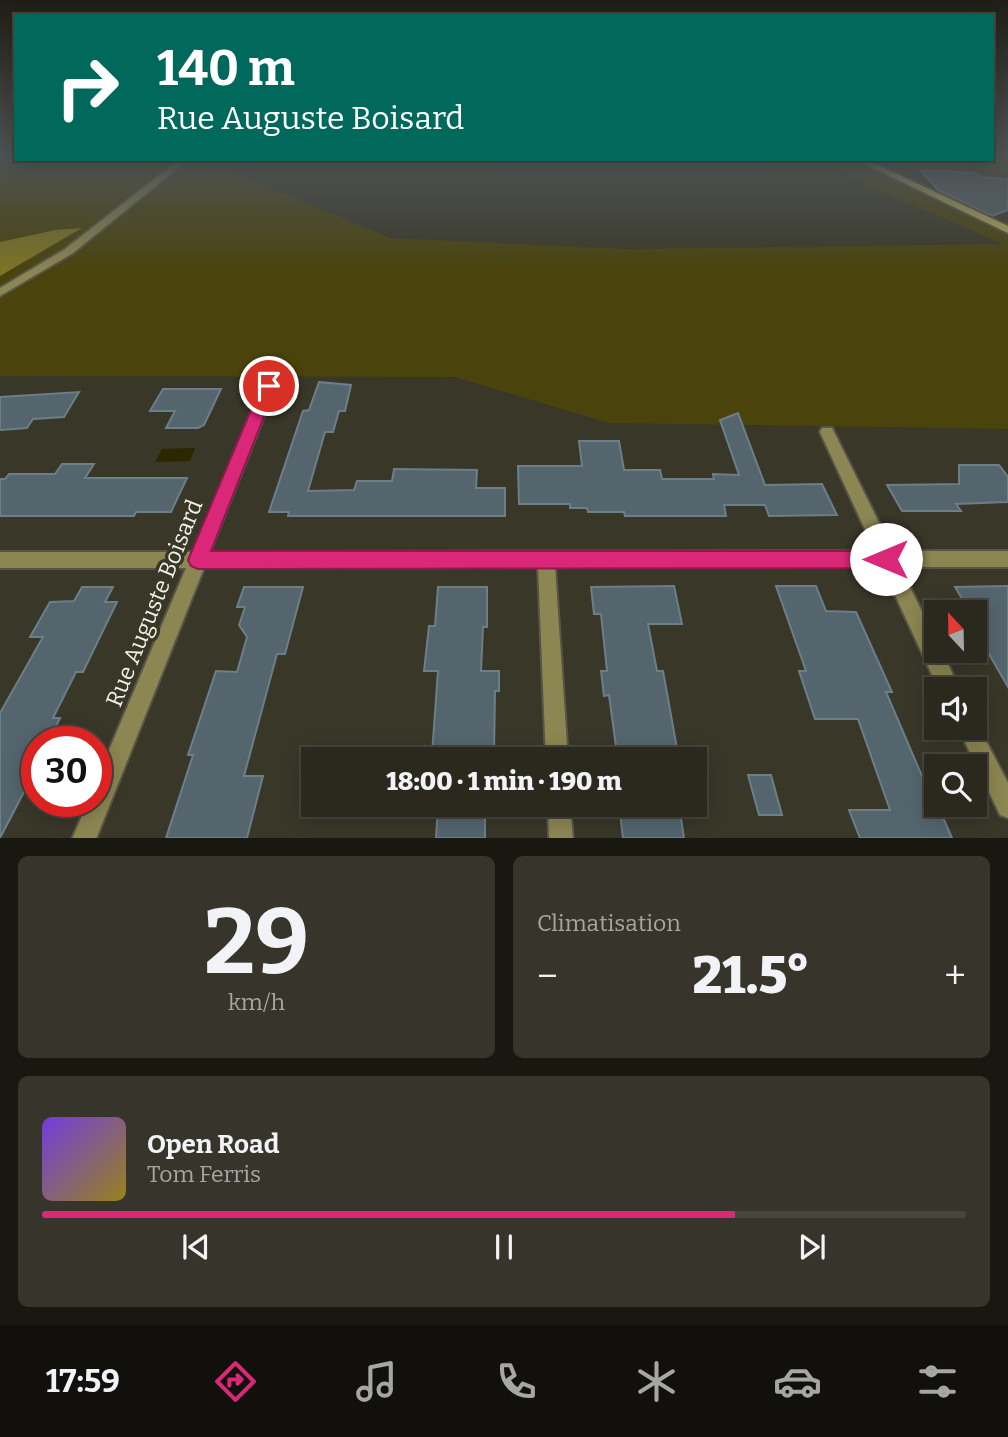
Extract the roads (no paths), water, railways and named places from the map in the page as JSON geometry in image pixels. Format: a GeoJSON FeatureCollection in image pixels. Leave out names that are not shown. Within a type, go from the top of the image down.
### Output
{"type":"FeatureCollection","features":[{"type":"Feature","properties":{"kind":"street"},"geometry":{"type":"LineString","coordinates":[[0,293],[69,251],[137,197]]}},
{"type":"Feature","properties":{"kind":"street"},"geometry":{"type":"LineString","coordinates":[[939,197],[1008,230]]}},
{"type":"Feature","properties":{"kind":"street","name":"Rue Auguste Boisard"},"geometry":{"type":"LineString","coordinates":[[84,838],[269,386]]}},
{"type":"Feature","properties":{"kind":"street"},"geometry":{"type":"LineString","coordinates":[[827,432],[944,677]]}},
{"type":"Feature","properties":{"kind":"street"},"geometry":{"type":"LineString","coordinates":[[0,560],[1008,559]]}},
{"type":"Feature","properties":{"kind":"street"},"geometry":{"type":"LineString","coordinates":[[546,560],[556,747]]}},
{"type":"Feature","properties":{"kind":"street"},"geometry":{"type":"LineString","coordinates":[[975,740],[1008,807]]}},
{"type":"Feature","properties":{"kind":"street"},"geometry":{"type":"LineString","coordinates":[[560,817],[561,838]]}}]}
